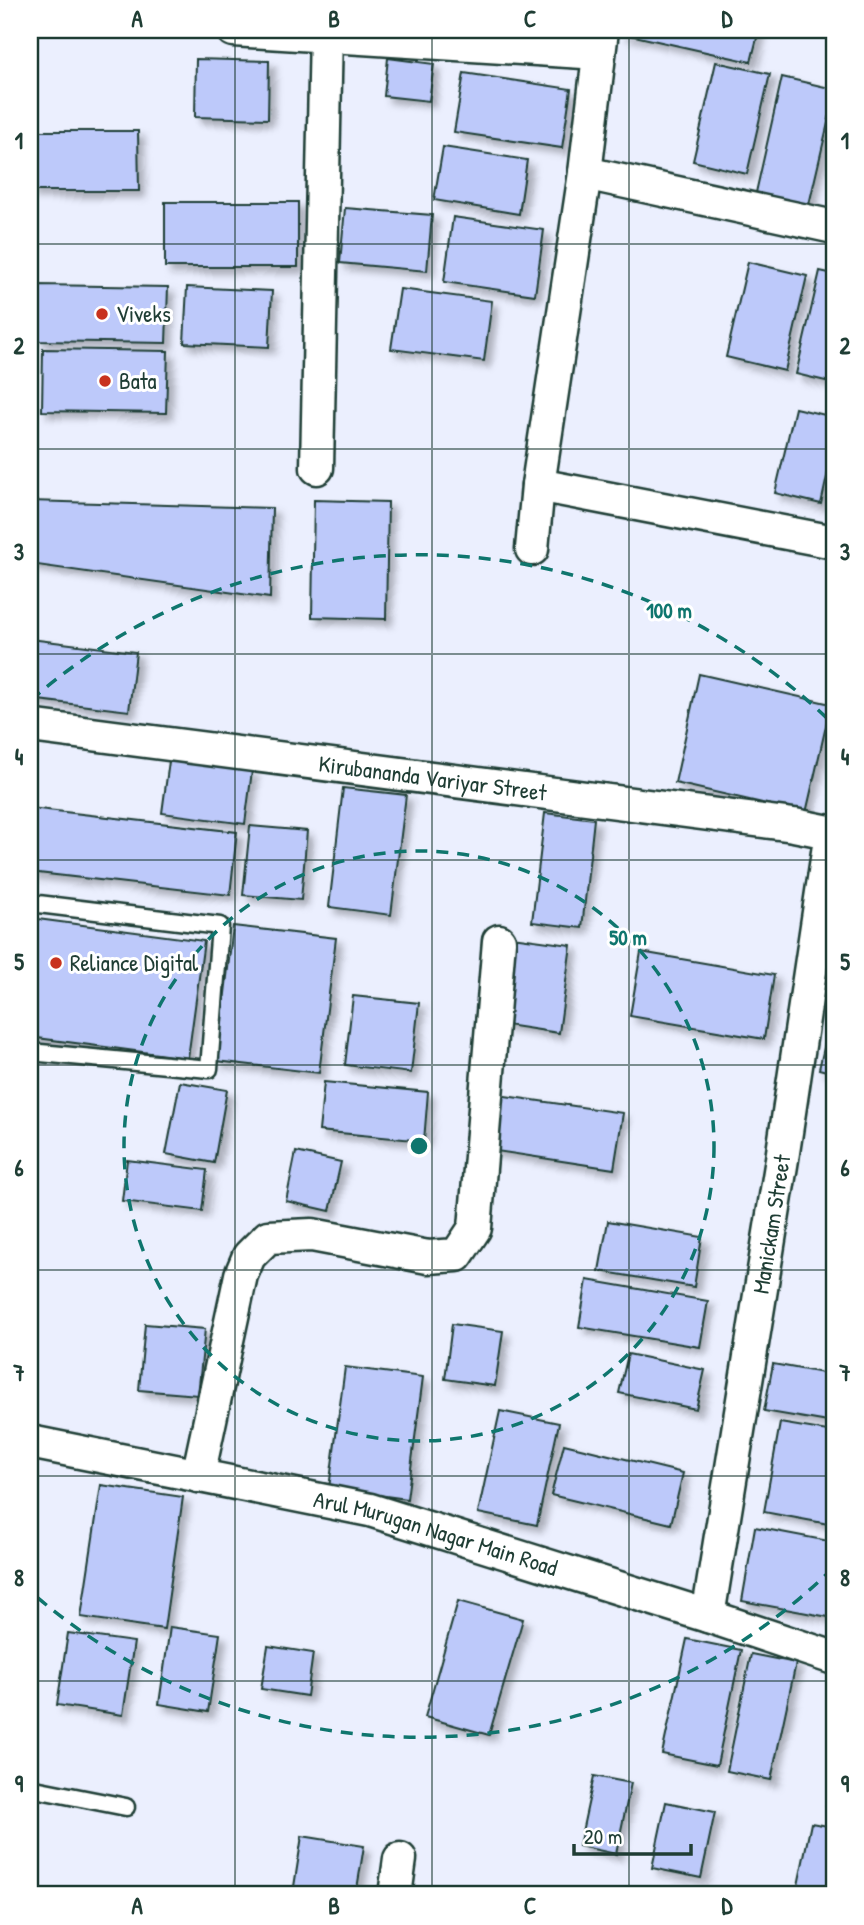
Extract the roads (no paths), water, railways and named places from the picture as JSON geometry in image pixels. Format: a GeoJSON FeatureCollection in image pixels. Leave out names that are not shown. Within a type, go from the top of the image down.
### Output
{"type":"FeatureCollection","features":[{"type":"Feature","properties":{"kind":"street"},"geometry":{"type":"LineString","coordinates":[[233,30],[601,42],[585,173],[538,485],[532,549]]}},
{"type":"Feature","properties":{"kind":"street"},"geometry":{"type":"LineString","coordinates":[[317,468],[325,33]]}},
{"type":"Feature","properties":{"kind":"street"},"geometry":{"type":"LineString","coordinates":[[585,173],[834,228]]}},
{"type":"Feature","properties":{"kind":"street"},"geometry":{"type":"LineString","coordinates":[[538,485],[834,542]]}},
{"type":"Feature","properties":{"kind":"street","name":"Kirubananda Variyar Street"},"geometry":{"type":"LineString","coordinates":[[30,726],[833,832]]}},
{"type":"Feature","properties":{"kind":"street","name":"Manickam Street"},"geometry":{"type":"LineString","coordinates":[[708,1616],[833,832]]}},
{"type":"Feature","properties":{"kind":"street"},"geometry":{"type":"LineString","coordinates":[[198,1476],[241,1275],[249,1256],[268,1237],[312,1235],[428,1257],[457,1255],[475,1228],[499,941]]}},
{"type":"Feature","properties":{"kind":"street","name":"Arul Murugan Nagar Main Road"},"geometry":{"type":"LineString","coordinates":[[30,1442],[370,1510],[834,1658]]}},
{"type":"Feature","properties":{"kind":"street"},"geometry":{"type":"LineString","coordinates":[[395,1895],[400,1859]]}},
{"type":"Feature","properties":{"kind":"lane"},"geometry":{"type":"LineString","coordinates":[[30,903],[220,926],[209,1069],[30,1052]]}},
{"type":"Feature","properties":{"kind":"lane"},"geometry":{"type":"LineString","coordinates":[[30,1788],[126,1807]]}},
{"type":"Feature","properties":{"kind":"place","name":"Viveks"},"geometry":{"type":"Point","coordinates":[102,314]}},
{"type":"Feature","properties":{"kind":"place","name":"Bata"},"geometry":{"type":"Point","coordinates":[105,381]}},
{"type":"Feature","properties":{"kind":"place","name":"Reliance Digital"},"geometry":{"type":"Point","coordinates":[56,963]}}]}
